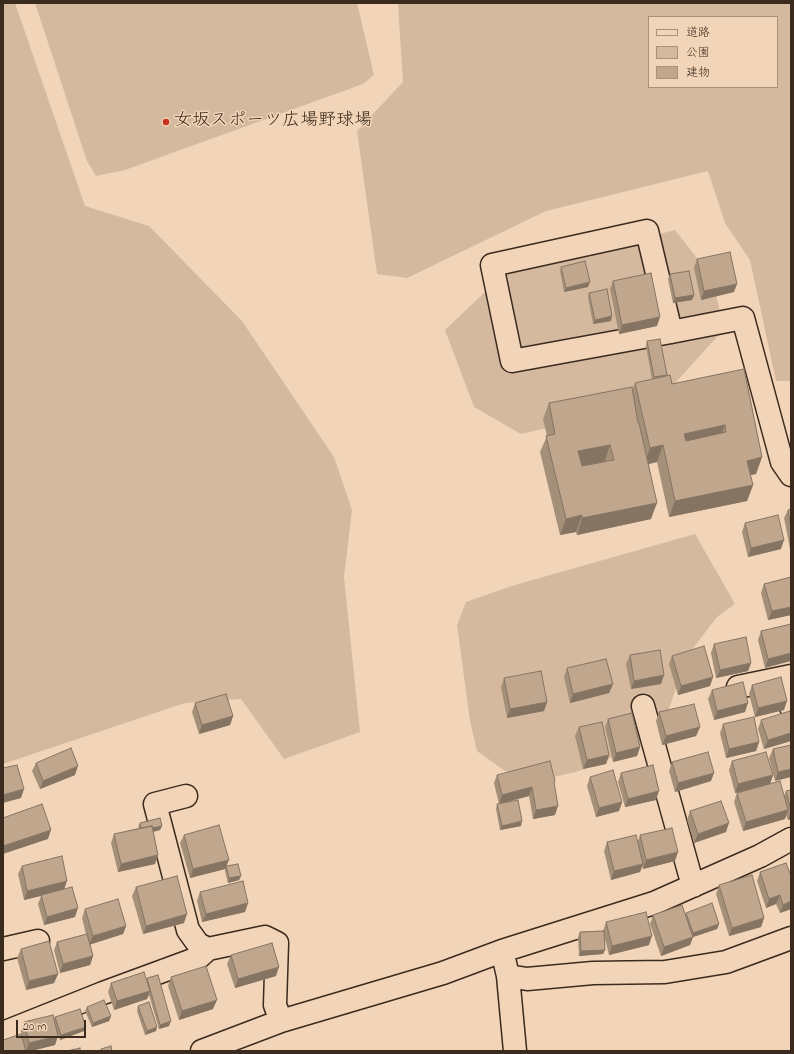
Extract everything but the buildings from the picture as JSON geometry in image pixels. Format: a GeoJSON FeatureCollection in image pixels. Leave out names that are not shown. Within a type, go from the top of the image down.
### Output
{"type":"FeatureCollection","features":[{"type":"Feature","properties":{"kind":"street"},"geometry":{"type":"LineString","coordinates":[[671,332],[647,231],[492,265],[512,361],[671,332],[743,318],[782,462],[791,475]]}},
{"type":"Feature","properties":{"kind":"street"},"geometry":{"type":"LineString","coordinates":[[738,687],[787,677],[791,707]]}},
{"type":"Feature","properties":{"kind":"street"},"geometry":{"type":"LineString","coordinates":[[643,706],[693,886]]}},
{"type":"Feature","properties":{"kind":"street"},"geometry":{"type":"LineString","coordinates":[[186,796],[155,804],[188,930],[198,944],[208,948],[265,937],[277,943],[275,1005],[281,1021]]}},
{"type":"Feature","properties":{"kind":"street"},"geometry":{"type":"LineString","coordinates":[[202,1051],[281,1021],[444,973],[502,951],[654,903],[760,856],[791,839]]}},
{"type":"Feature","properties":{"kind":"street"},"geometry":{"type":"LineString","coordinates":[[508,976],[527,978],[593,973],[665,972],[726,962],[791,938]]}},
{"type":"Feature","properties":{"kind":"street"},"geometry":{"type":"LineString","coordinates":[[3,949],[38,941]]}},
{"type":"Feature","properties":{"kind":"street"},"geometry":{"type":"LineString","coordinates":[[3,1033],[103,993],[198,958],[208,948]]}},
{"type":"Feature","properties":{"kind":"street"},"geometry":{"type":"LineString","coordinates":[[502,951],[508,976],[515,1051]]}},
{"type":"Feature","properties":{"kind":"green space"},"geometry":{"type":"Polygon","coordinates":[[[3,3],[15,3],[85,206],[149,226],[242,321],[334,457],[352,510],[344,577],[360,732],[284,759],[241,699],[185,703],[3,764],[3,3]]]}},
{"type":"Feature","properties":{"kind":"green space","name":"女坂スポーツ広場野球場"},"geometry":{"type":"Polygon","coordinates":[[[35,3],[357,3],[374,75],[363,84],[125,170],[96,176],[87,161],[35,3]]]}},
{"type":"Feature","properties":{"kind":"green space"},"geometry":{"type":"Polygon","coordinates":[[[398,3],[791,3],[791,381],[776,381],[750,260],[725,223],[708,171],[546,211],[407,278],[377,274],[357,131],[403,82],[398,3]]]}},
{"type":"Feature","properties":{"kind":"green space"},"geometry":{"type":"Polygon","coordinates":[[[675,230],[712,277],[724,329],[658,402],[521,434],[474,407],[445,330],[503,275],[675,230]]]}},
{"type":"Feature","properties":{"kind":"green space"},"geometry":{"type":"Polygon","coordinates":[[[695,534],[735,604],[717,617],[687,656],[663,726],[630,750],[579,771],[537,781],[505,771],[477,751],[470,721],[457,625],[466,602],[515,585],[695,534]]]}},
{"type":"Feature","properties":{"kind":"place","name":"女坂スポーツ広場野球場"},"geometry":{"type":"Point","coordinates":[166,122]}}]}
